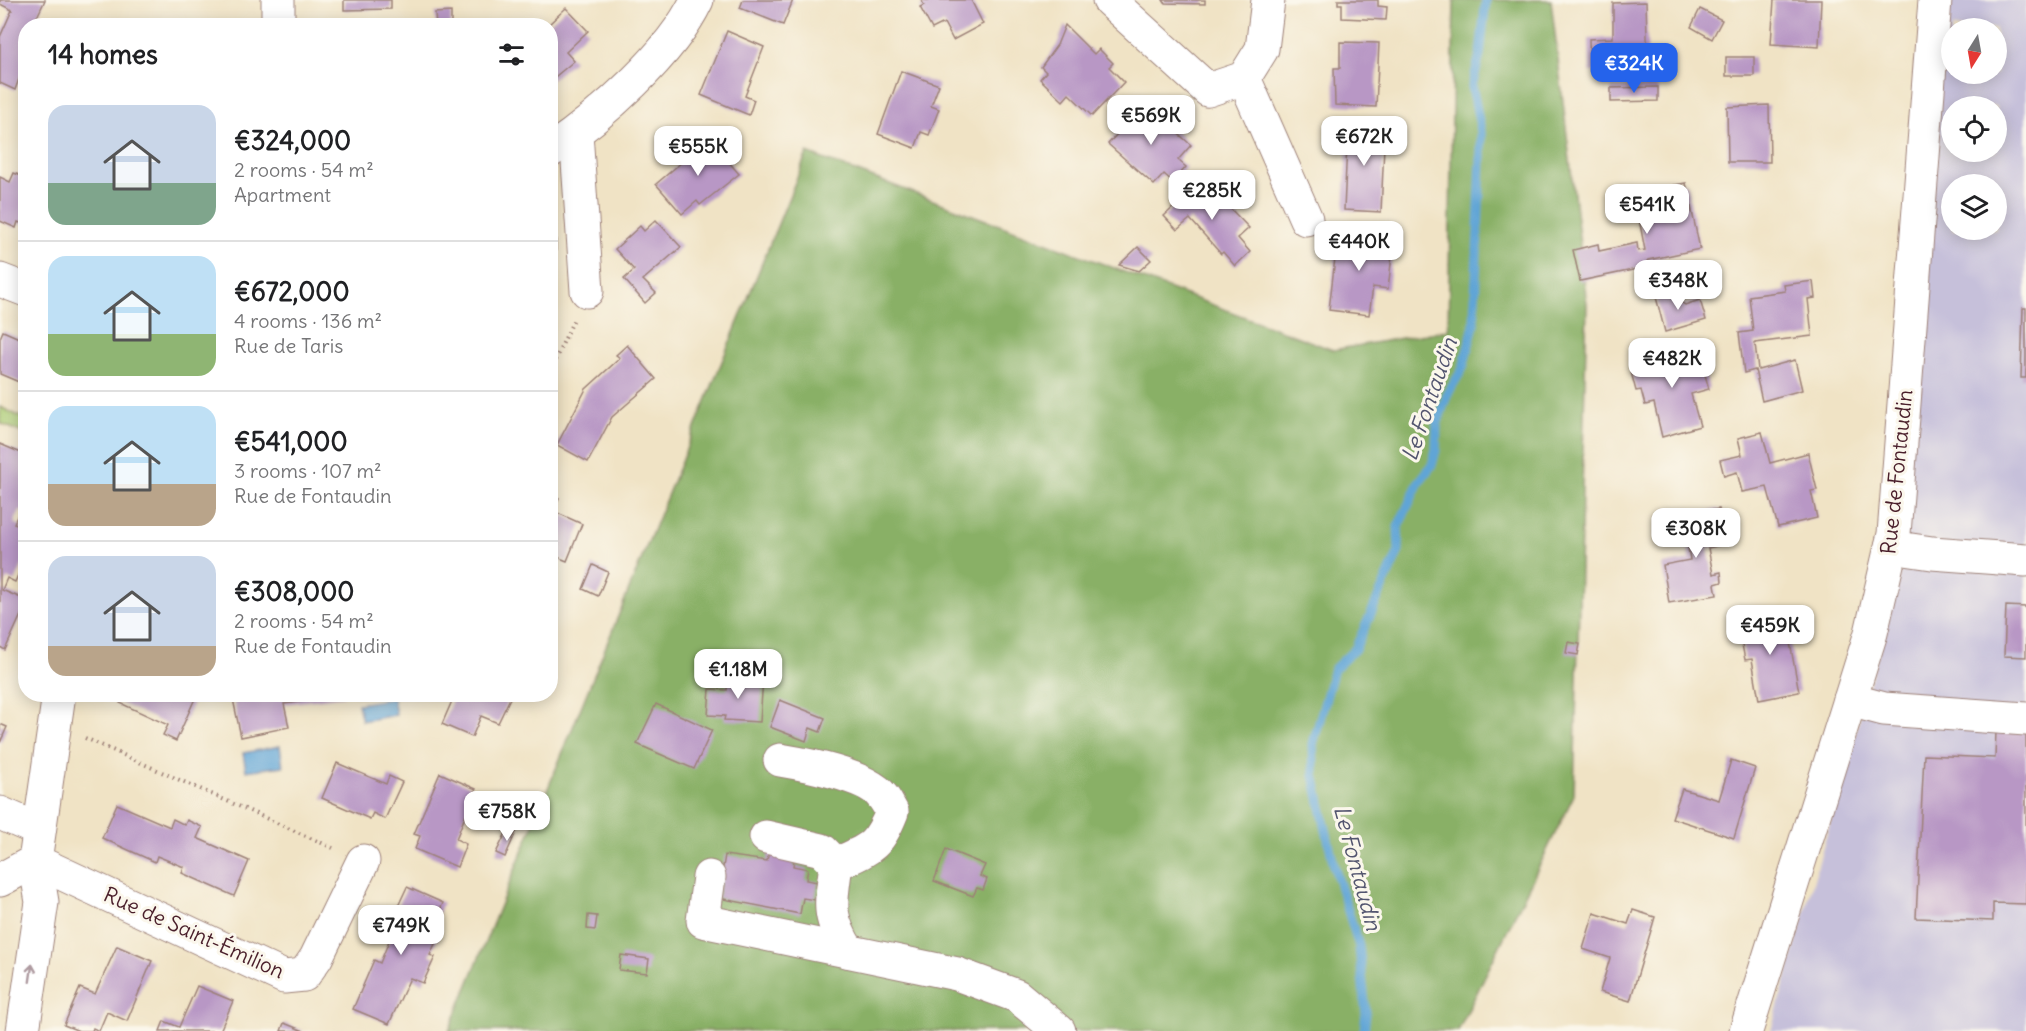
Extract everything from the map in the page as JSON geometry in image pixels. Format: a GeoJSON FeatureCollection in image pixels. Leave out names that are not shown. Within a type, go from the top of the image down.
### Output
{"type":"FeatureCollection","features":[{"type":"Feature","properties":{"kind":"street"},"geometry":{"type":"LineString","coordinates":[[278,0],[278,18]]}},
{"type":"Feature","properties":{"kind":"street"},"geometry":{"type":"LineString","coordinates":[[587,291],[563,142],[663,54],[687,22],[697,0]]}},
{"type":"Feature","properties":{"kind":"street"},"geometry":{"type":"LineString","coordinates":[[1109,0],[1208,90],[1244,78],[1262,49],[1268,0]]}},
{"type":"Feature","properties":{"kind":"street","name":"Rue de Fontaudin"},"geometry":{"type":"LineString","coordinates":[[1746,1031],[1871,633],[1891,547],[1935,0]]}},
{"type":"Feature","properties":{"kind":"street"},"geometry":{"type":"LineString","coordinates":[[1244,78],[1306,219]]}},
{"type":"Feature","properties":{"kind":"street"},"geometry":{"type":"LineString","coordinates":[[0,280],[18,287]]}},
{"type":"Feature","properties":{"kind":"street"},"geometry":{"type":"LineString","coordinates":[[1891,547],[1932,553],[2026,560]]}},
{"type":"Feature","properties":{"kind":"street"},"geometry":{"type":"LineString","coordinates":[[1850,700],[1884,709],[2026,718]]}},
{"type":"Feature","properties":{"kind":"street"},"geometry":{"type":"LineString","coordinates":[[23,1031],[42,902],[37,846],[56,710]]}},
{"type":"Feature","properties":{"kind":"street"},"geometry":{"type":"LineString","coordinates":[[780,760],[820,767],[855,780],[881,794],[892,812],[882,836],[864,851],[836,864]]}},
{"type":"Feature","properties":{"kind":"street","name":"Rue de Saint-Émilion"},"geometry":{"type":"LineString","coordinates":[[0,813],[37,846],[284,977],[304,975],[316,958],[363,861]]}},
{"type":"Feature","properties":{"kind":"street"},"geometry":{"type":"LineString","coordinates":[[766,837],[822,850],[836,864]]}},
{"type":"Feature","properties":{"kind":"street"},"geometry":{"type":"LineString","coordinates":[[0,880],[37,846]]}},
{"type":"Feature","properties":{"kind":"street"},"geometry":{"type":"LineString","coordinates":[[836,864],[830,902],[834,928],[848,951]]}},
{"type":"Feature","properties":{"kind":"street"},"geometry":{"type":"LineString","coordinates":[[709,877],[703,921],[957,974],[1017,996],[1059,1031]]}},
{"type":"Feature","properties":{"kind":"path"},"geometry":{"type":"LineString","coordinates":[[558,354],[587,291]]}},
{"type":"Feature","properties":{"kind":"path"},"geometry":{"type":"LineString","coordinates":[[56,710],[363,861]]}},
{"type":"Feature","properties":{"kind":"shaded area"},"geometry":{"type":"Polygon","coordinates":[[[1936,0],[2026,0],[2026,1031],[1771,1031],[1904,562],[1936,0]]]}},
{"type":"Feature","properties":{"kind":"green space"},"geometry":{"type":"Polygon","coordinates":[[[1454,0],[1551,0],[1587,304],[1574,795],[1458,1031],[449,1031],[807,153],[1333,350],[1448,330],[1454,0]]]}},
{"type":"Feature","properties":{"kind":"green space"},"geometry":{"type":"Polygon","coordinates":[[[0,407],[18,416],[18,431],[0,423],[0,407]]]}},
{"type":"Feature","properties":{"kind":"water"},"geometry":{"type":"Polygon","coordinates":[[[394,702],[396,715],[362,721],[358,704],[394,702]]]}},
{"type":"Feature","properties":{"kind":"water"},"geometry":{"type":"Polygon","coordinates":[[[280,746],[283,766],[246,771],[243,753],[280,746]]]}},
{"type":"Feature","properties":{"kind":"building"},"geometry":{"type":"Polygon","coordinates":[[[0,0],[45,0],[36,18],[18,18],[18,82],[15,90],[0,83],[0,37],[12,10],[0,4],[0,0]]]}},
{"type":"Feature","properties":{"kind":"building"},"geometry":{"type":"Polygon","coordinates":[[[344,0],[391,0],[391,9],[344,10],[344,0]]]}},
{"type":"Feature","properties":{"kind":"building"},"geometry":{"type":"Polygon","coordinates":[[[743,0],[793,0],[783,25],[740,8],[743,0]]]}},
{"type":"Feature","properties":{"kind":"building"},"geometry":{"type":"Polygon","coordinates":[[[921,0],[971,0],[983,24],[953,40],[944,23],[932,29],[920,7],[924,5],[921,0]]]}},
{"type":"Feature","properties":{"kind":"building"},"geometry":{"type":"Polygon","coordinates":[[[1163,0],[1205,0],[1205,4],[1165,3],[1163,0]]]}},
{"type":"Feature","properties":{"kind":"building"},"geometry":{"type":"Polygon","coordinates":[[[1338,0],[1378,0],[1378,6],[1387,7],[1386,20],[1342,18],[1342,4],[1338,4],[1338,0]]]}},
{"type":"Feature","properties":{"kind":"building"},"geometry":{"type":"Polygon","coordinates":[[[1774,0],[1821,0],[1819,47],[1771,44],[1774,0]]]}},
{"type":"Feature","properties":{"kind":"building"},"geometry":{"type":"Polygon","coordinates":[[[1646,2],[1648,72],[1590,72],[1589,39],[1613,38],[1613,3],[1646,2]]]}},
{"type":"Feature","properties":{"kind":"building"},"geometry":{"type":"Polygon","coordinates":[[[566,8],[588,31],[566,52],[574,61],[558,74],[558,18],[555,18],[566,8]]]}},
{"type":"Feature","properties":{"kind":"building"},"geometry":{"type":"Polygon","coordinates":[[[1700,9],[1722,20],[1712,39],[1691,27],[1700,9]]]}},
{"type":"Feature","properties":{"kind":"building"},"geometry":{"type":"Polygon","coordinates":[[[451,12],[451,18],[435,18],[435,13],[451,12]]]}},
{"type":"Feature","properties":{"kind":"building"},"geometry":{"type":"Polygon","coordinates":[[[1065,25],[1094,54],[1099,49],[1113,63],[1109,67],[1124,82],[1092,116],[1069,94],[1063,101],[1040,79],[1046,72],[1041,67],[1057,45],[1065,25]]]}},
{"type":"Feature","properties":{"kind":"building"},"geometry":{"type":"Polygon","coordinates":[[[727,31],[764,47],[745,96],[754,100],[749,115],[701,95],[727,31]]]}},
{"type":"Feature","properties":{"kind":"building"},"geometry":{"type":"Polygon","coordinates":[[[1340,42],[1379,43],[1376,107],[1335,105],[1334,68],[1340,68],[1340,42]]]}},
{"type":"Feature","properties":{"kind":"building"},"geometry":{"type":"Polygon","coordinates":[[[1726,57],[1754,57],[1754,76],[1726,76],[1726,57]]]}},
{"type":"Feature","properties":{"kind":"building"},"geometry":{"type":"Polygon","coordinates":[[[901,71],[939,85],[931,106],[939,109],[929,135],[921,132],[915,148],[878,134],[901,71]]]}},
{"type":"Feature","properties":{"kind":"building"},"geometry":{"type":"Polygon","coordinates":[[[1658,87],[1658,101],[1611,102],[1611,88],[1658,87]]]}},
{"type":"Feature","properties":{"kind":"building"},"geometry":{"type":"Polygon","coordinates":[[[1145,104],[1191,145],[1178,160],[1186,167],[1173,182],[1164,174],[1154,185],[1108,144],[1145,104]]]}},
{"type":"Feature","properties":{"kind":"building"},"geometry":{"type":"Polygon","coordinates":[[[1769,105],[1770,162],[1728,162],[1727,107],[1769,105]]]}},
{"type":"Feature","properties":{"kind":"building"},"geometry":{"type":"Polygon","coordinates":[[[1338,128],[1394,131],[1393,146],[1384,146],[1381,212],[1344,210],[1347,144],[1337,143],[1338,128]]]}},
{"type":"Feature","properties":{"kind":"building"},"geometry":{"type":"Polygon","coordinates":[[[709,139],[739,174],[700,205],[697,201],[682,214],[656,184],[709,139]]]}},
{"type":"Feature","properties":{"kind":"building"},"geometry":{"type":"Polygon","coordinates":[[[14,173],[18,175],[16,228],[0,221],[0,177],[10,182],[14,173]]]}},
{"type":"Feature","properties":{"kind":"building"},"geometry":{"type":"Polygon","coordinates":[[[1203,180],[1249,228],[1238,238],[1250,252],[1235,266],[1223,252],[1221,254],[1190,219],[1177,230],[1164,216],[1203,180]]]}},
{"type":"Feature","properties":{"kind":"building"},"geometry":{"type":"Polygon","coordinates":[[[1686,183],[1700,249],[1648,260],[1642,268],[1580,281],[1573,250],[1598,244],[1599,251],[1637,243],[1638,251],[1645,250],[1634,193],[1686,183]]]}},
{"type":"Feature","properties":{"kind":"building"},"geometry":{"type":"Polygon","coordinates":[[[656,220],[681,247],[643,280],[656,293],[645,303],[624,279],[634,270],[615,249],[640,226],[644,231],[656,220]]]}},
{"type":"Feature","properties":{"kind":"building"},"geometry":{"type":"Polygon","coordinates":[[[1338,232],[1388,238],[1386,255],[1392,255],[1388,289],[1373,287],[1369,315],[1329,310],[1338,232]]]}},
{"type":"Feature","properties":{"kind":"building"},"geometry":{"type":"Polygon","coordinates":[[[1138,247],[1151,260],[1139,271],[1119,265],[1138,247]]]}},
{"type":"Feature","properties":{"kind":"building"},"geometry":{"type":"Polygon","coordinates":[[[1813,281],[1815,298],[1808,299],[1812,336],[1755,343],[1758,370],[1795,360],[1802,390],[1762,401],[1755,370],[1744,373],[1739,333],[1753,331],[1749,296],[1785,291],[1784,285],[1813,281]]]}},
{"type":"Feature","properties":{"kind":"building"},"geometry":{"type":"Polygon","coordinates":[[[1675,288],[1678,300],[1685,305],[1700,300],[1706,320],[1665,332],[1655,293],[1675,288]]]}},
{"type":"Feature","properties":{"kind":"building"},"geometry":{"type":"Polygon","coordinates":[[[2023,308],[2026,308],[2026,378],[2021,378],[2023,308]]]}},
{"type":"Feature","properties":{"kind":"building"},"geometry":{"type":"Polygon","coordinates":[[[3,331],[18,338],[18,382],[0,374],[0,338],[3,331]]]}},
{"type":"Feature","properties":{"kind":"building"},"geometry":{"type":"Polygon","coordinates":[[[627,345],[656,379],[612,417],[588,462],[558,446],[558,443],[586,389],[620,358],[616,355],[627,345]]]}},
{"type":"Feature","properties":{"kind":"building"},"geometry":{"type":"Polygon","coordinates":[[[1667,349],[1670,361],[1699,353],[1709,389],[1691,394],[1700,426],[1662,437],[1654,403],[1645,405],[1641,390],[1636,391],[1631,372],[1646,368],[1643,355],[1667,349]]]}},
{"type":"Feature","properties":{"kind":"building"},"geometry":{"type":"Polygon","coordinates":[[[1762,432],[1770,463],[1808,453],[1817,490],[1811,491],[1817,518],[1778,527],[1767,487],[1742,492],[1737,472],[1724,476],[1720,460],[1742,455],[1738,438],[1762,432]]]}},
{"type":"Feature","properties":{"kind":"building"},"geometry":{"type":"Polygon","coordinates":[[[0,444],[18,452],[18,514],[14,523],[18,525],[18,575],[15,582],[7,578],[2,590],[18,597],[18,622],[5,650],[0,647],[0,444]]]}},
{"type":"Feature","properties":{"kind":"building"},"geometry":{"type":"Polygon","coordinates":[[[1719,509],[1726,544],[1708,548],[1713,574],[1721,572],[1722,582],[1715,584],[1717,595],[1669,603],[1663,565],[1690,560],[1683,516],[1719,509]]]}},
{"type":"Feature","properties":{"kind":"building"},"geometry":{"type":"Polygon","coordinates":[[[558,513],[582,524],[567,561],[558,557],[558,513]]]}},
{"type":"Feature","properties":{"kind":"building"},"geometry":{"type":"Polygon","coordinates":[[[593,565],[608,572],[598,596],[583,589],[593,565]]]}},
{"type":"Feature","properties":{"kind":"building"},"geometry":{"type":"Polygon","coordinates":[[[2006,606],[2026,607],[2026,657],[2004,656],[2006,606]]]}},
{"type":"Feature","properties":{"kind":"building"},"geometry":{"type":"Polygon","coordinates":[[[1785,615],[1799,692],[1759,700],[1752,659],[1745,660],[1738,624],[1785,615]]]}},
{"type":"Feature","properties":{"kind":"building"},"geometry":{"type":"Polygon","coordinates":[[[1568,642],[1580,644],[1578,655],[1566,653],[1568,642]]]}},
{"type":"Feature","properties":{"kind":"building"},"geometry":{"type":"Polygon","coordinates":[[[728,676],[763,678],[760,722],[724,720],[725,716],[708,715],[710,689],[727,690],[728,676]]]}},
{"type":"Feature","properties":{"kind":"building"},"geometry":{"type":"Polygon","coordinates":[[[780,700],[825,718],[820,732],[810,728],[806,741],[770,727],[780,700]]]}},
{"type":"Feature","properties":{"kind":"building"},"geometry":{"type":"Polygon","coordinates":[[[193,702],[176,741],[163,735],[168,725],[120,703],[193,702]]]}},
{"type":"Feature","properties":{"kind":"building"},"geometry":{"type":"Polygon","coordinates":[[[234,702],[299,702],[284,704],[289,727],[241,737],[234,702]]]}},
{"type":"Feature","properties":{"kind":"building"},"geometry":{"type":"Polygon","coordinates":[[[452,702],[508,702],[498,723],[481,716],[472,737],[442,724],[452,702]]]}},
{"type":"Feature","properties":{"kind":"building"},"geometry":{"type":"Polygon","coordinates":[[[656,704],[712,730],[694,769],[637,744],[656,704]]]}},
{"type":"Feature","properties":{"kind":"building"},"geometry":{"type":"Polygon","coordinates":[[[0,724],[7,727],[0,743],[0,724]]]}},
{"type":"Feature","properties":{"kind":"building"},"geometry":{"type":"Polygon","coordinates":[[[1996,731],[2026,733],[2026,904],[1993,903],[1993,921],[1916,918],[1924,755],[1995,758],[1996,731]]]}},
{"type":"Feature","properties":{"kind":"building"},"geometry":{"type":"Polygon","coordinates":[[[1731,760],[1755,768],[1734,838],[1672,818],[1682,789],[1719,800],[1731,760]]]}},
{"type":"Feature","properties":{"kind":"building"},"geometry":{"type":"Polygon","coordinates":[[[337,763],[386,784],[389,776],[402,782],[385,819],[373,813],[370,819],[322,798],[337,763]]]}},
{"type":"Feature","properties":{"kind":"building"},"geometry":{"type":"Polygon","coordinates":[[[440,773],[476,789],[456,839],[466,844],[457,867],[415,849],[420,836],[414,834],[440,773]]]}},
{"type":"Feature","properties":{"kind":"building"},"geometry":{"type":"Polygon","coordinates":[[[117,804],[170,827],[173,819],[185,825],[187,820],[202,827],[197,838],[249,861],[234,896],[182,873],[184,867],[157,856],[155,862],[102,838],[117,804]]]}},
{"type":"Feature","properties":{"kind":"building"},"geometry":{"type":"Polygon","coordinates":[[[509,827],[517,830],[505,857],[496,853],[509,827]]]}},
{"type":"Feature","properties":{"kind":"building"},"geometry":{"type":"Polygon","coordinates":[[[770,846],[796,850],[793,866],[808,869],[806,880],[818,882],[815,900],[803,898],[800,914],[718,898],[725,855],[767,861],[770,846]]]}},
{"type":"Feature","properties":{"kind":"building"},"geometry":{"type":"Polygon","coordinates":[[[946,849],[985,865],[980,876],[987,879],[983,890],[977,888],[973,896],[934,881],[946,849]]]}},
{"type":"Feature","properties":{"kind":"building"},"geometry":{"type":"Polygon","coordinates":[[[407,887],[443,903],[430,933],[438,937],[430,955],[435,957],[423,983],[410,978],[389,1024],[353,1009],[374,960],[380,963],[391,936],[385,934],[407,887]]]}},
{"type":"Feature","properties":{"kind":"building"},"geometry":{"type":"Polygon","coordinates":[[[1633,910],[1655,917],[1630,1001],[1600,992],[1610,958],[1583,949],[1594,913],[1628,924],[1633,910]]]}},
{"type":"Feature","properties":{"kind":"building"},"geometry":{"type":"Polygon","coordinates":[[[588,915],[597,916],[595,930],[587,929],[588,915]]]}},
{"type":"Feature","properties":{"kind":"building"},"geometry":{"type":"Polygon","coordinates":[[[117,946],[152,961],[127,1021],[107,1012],[99,1031],[93,1028],[92,1031],[79,1031],[64,1025],[80,988],[95,994],[117,946]]]}},
{"type":"Feature","properties":{"kind":"building"},"geometry":{"type":"Polygon","coordinates":[[[621,955],[649,959],[647,973],[619,970],[621,955]]]}},
{"type":"Feature","properties":{"kind":"building"},"geometry":{"type":"Polygon","coordinates":[[[197,986],[233,1001],[220,1031],[160,1031],[164,1021],[179,1027],[197,986]]]}},
{"type":"Feature","properties":{"kind":"building"},"geometry":{"type":"Polygon","coordinates":[[[284,1023],[304,1031],[281,1031],[284,1023]]]}},
{"type":"Feature","properties":{"kind":"waterway","name":"Le Fontaudin"},"geometry":{"type":"LineString","coordinates":[[1364,1031],[1366,1013],[1359,946],[1334,866],[1314,775],[1313,744],[1334,669],[1355,649],[1399,551],[1398,527],[1419,482],[1432,465],[1436,450],[1437,425],[1447,395],[1463,368],[1474,325],[1481,131],[1472,86],[1480,55],[1486,0]]}}]}
